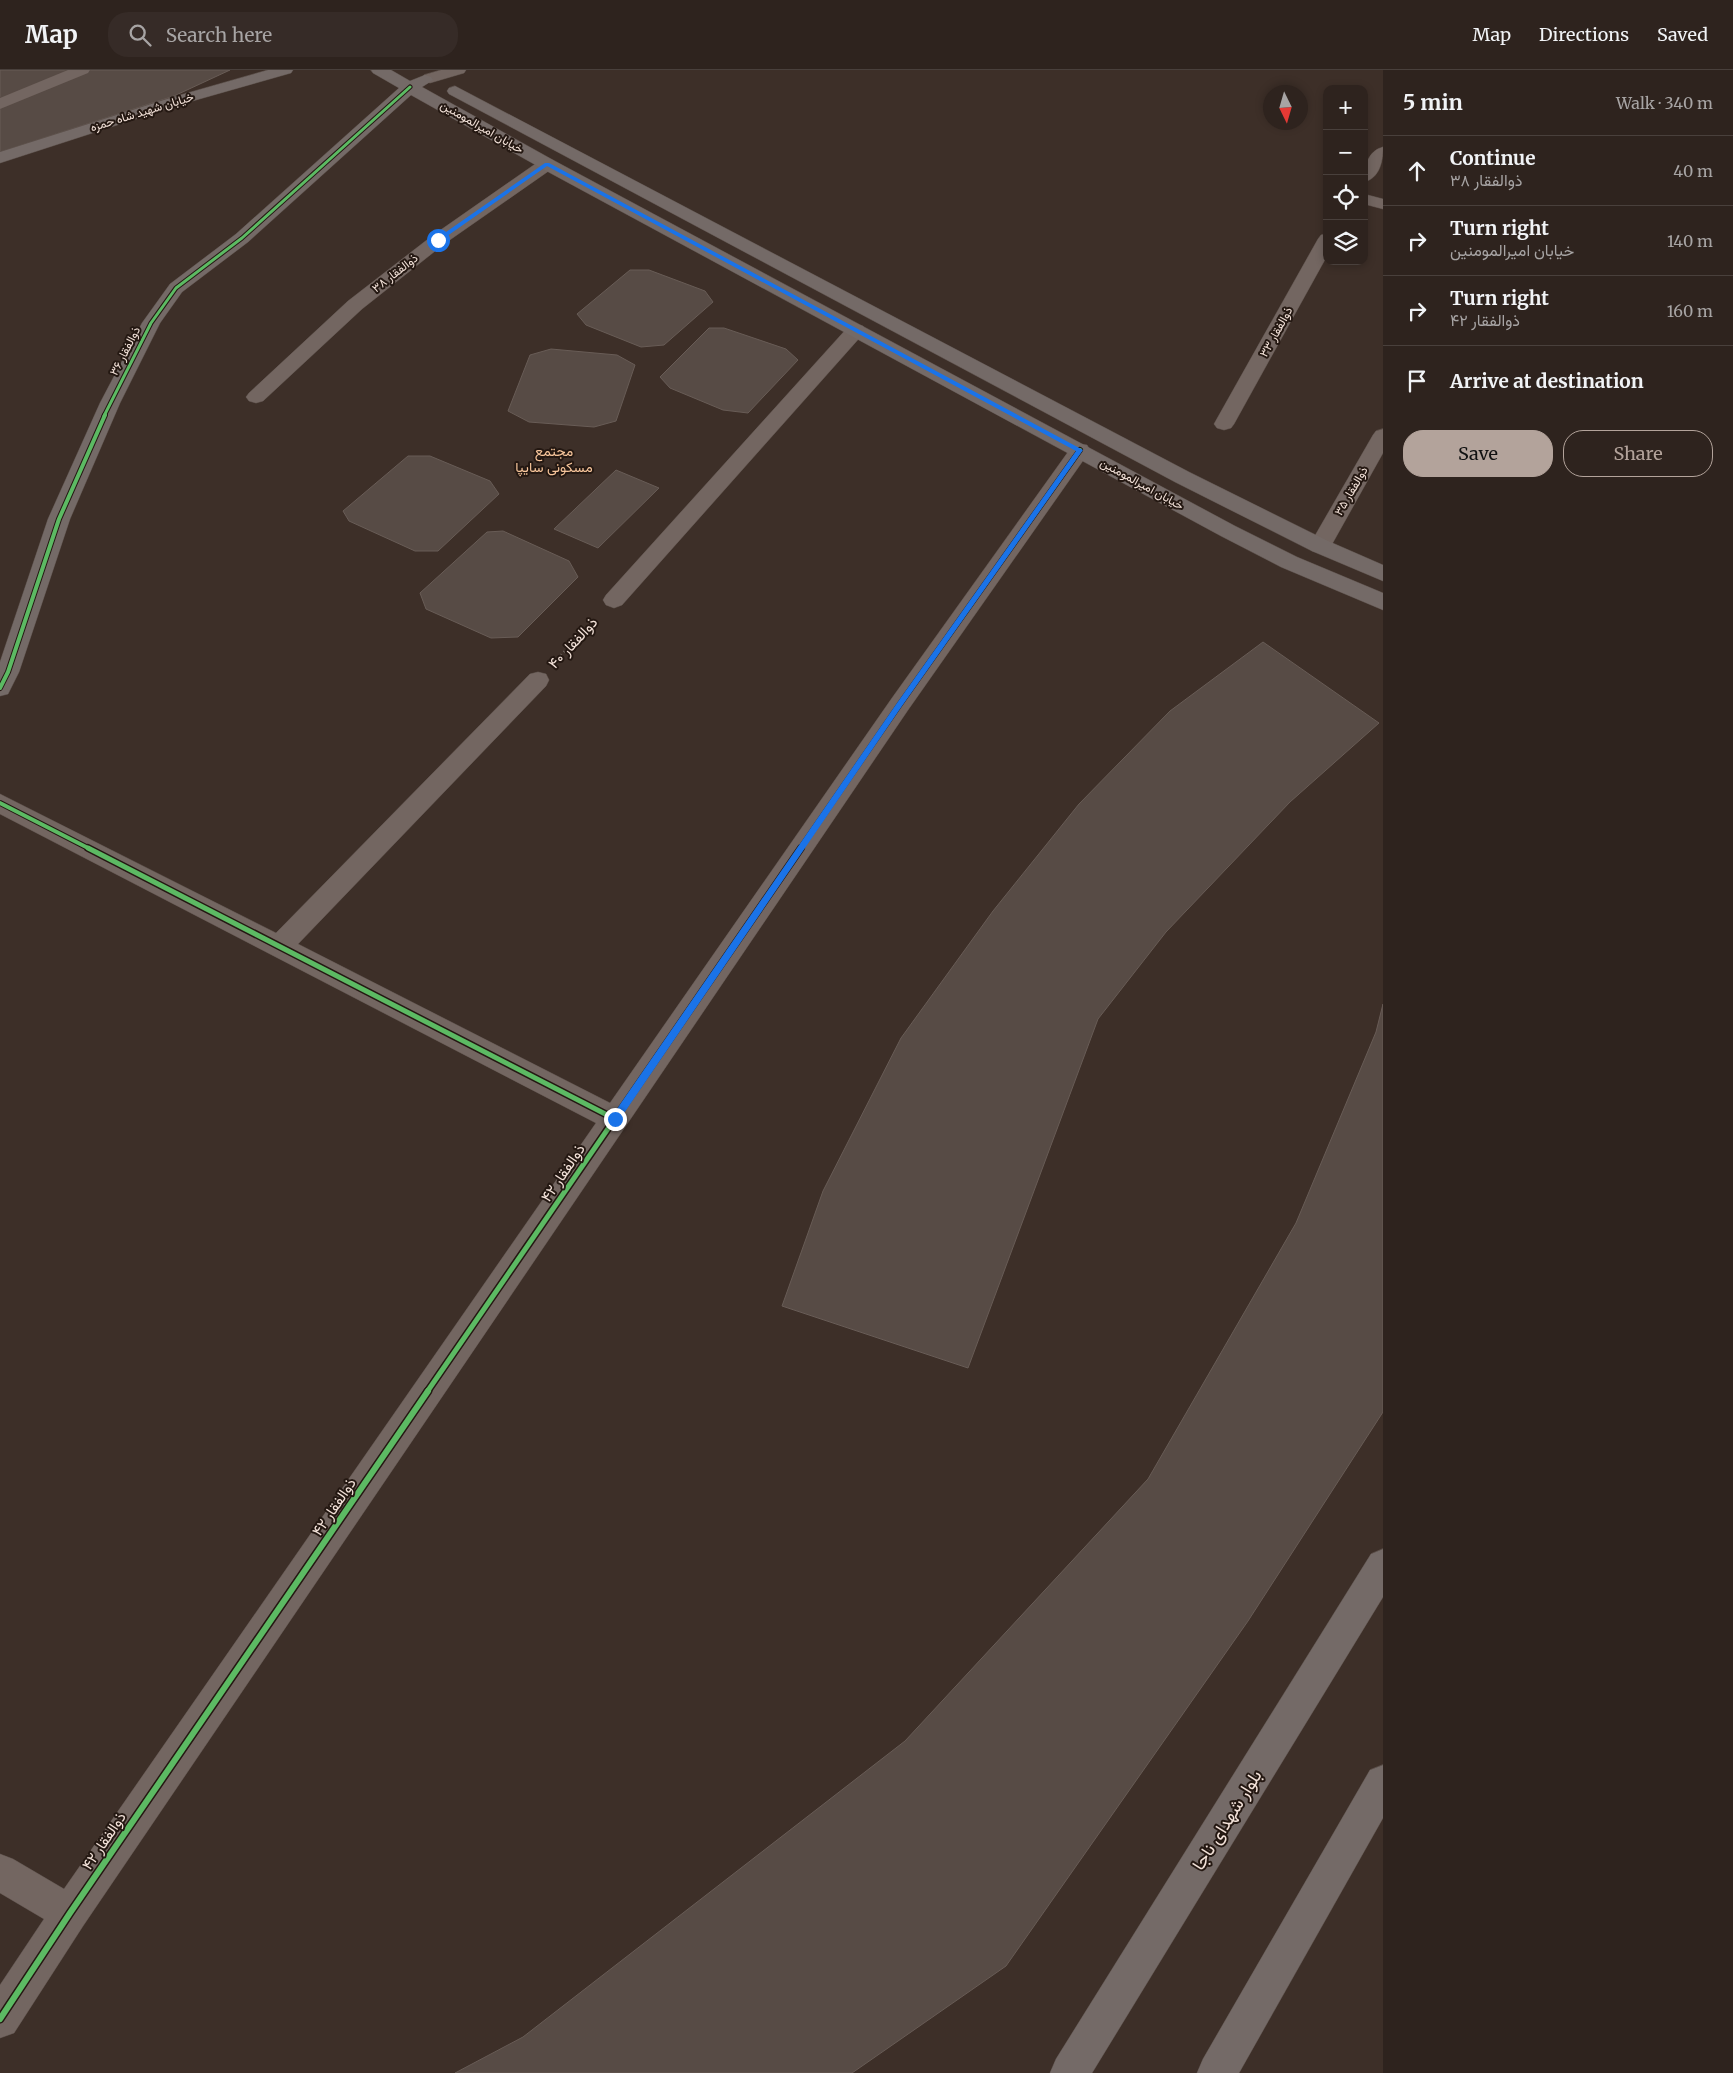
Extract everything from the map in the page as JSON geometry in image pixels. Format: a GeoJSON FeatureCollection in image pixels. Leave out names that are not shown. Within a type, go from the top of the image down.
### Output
{"type":"FeatureCollection","features":[{"type":"Feature","properties":{"kind":"main road","name":"خیابان شهید شاه حمزه"},"geometry":{"type":"LineString","coordinates":[[0,158],[176,101],[286,70]]}},
{"type":"Feature","properties":{"kind":"main road","name":"خیابان امیرالمومنین"},"geometry":{"type":"LineString","coordinates":[[379,70],[419,78],[1182,477],[1320,546],[1383,574]]}},
{"type":"Feature","properties":{"kind":"main road","name":"خیابان امیرالمومنین"},"geometry":{"type":"LineString","coordinates":[[419,78],[547,164],[1280,557],[1383,602]]}},
{"type":"Feature","properties":{"kind":"main road","name":"ذوالفقار ۳۶"},"geometry":{"type":"LineString","coordinates":[[0,688],[8,672],[59,519],[110,403],[151,324],[176,288],[242,238],[419,78]]}},
{"type":"Feature","properties":{"kind":"main road","name":"بلوار شهدای ناجا"},"geometry":{"type":"LineString","coordinates":[[1070,2073],[1383,1566]]}},
{"type":"Feature","properties":{"kind":"main road"},"geometry":{"type":"LineString","coordinates":[[1217,2073],[1383,1784]]}},
{"type":"Feature","properties":{"kind":"street"},"geometry":{"type":"LineString","coordinates":[[0,104],[82,70]]}},
{"type":"Feature","properties":{"kind":"street"},"geometry":{"type":"LineString","coordinates":[[419,78],[458,70]]}},
{"type":"Feature","properties":{"kind":"street"},"geometry":{"type":"LineString","coordinates":[[1366,175],[1383,152]]}},
{"type":"Feature","properties":{"kind":"street","name":"ذوالفقار ۳۸"},"geometry":{"type":"LineString","coordinates":[[256,397],[355,305],[438,240],[547,164]]}},
{"type":"Feature","properties":{"kind":"street"},"geometry":{"type":"LineString","coordinates":[[1368,200],[1383,204]]}},
{"type":"Feature","properties":{"kind":"street","name":"ذوالفقار ۳۳"},"geometry":{"type":"LineString","coordinates":[[1224,424],[1323,246]]}},
{"type":"Feature","properties":{"kind":"street"},"geometry":{"type":"LineString","coordinates":[[614,600],[856,330]]}},
{"type":"Feature","properties":{"kind":"street","name":"ذوالفقار ۳۵"},"geometry":{"type":"LineString","coordinates":[[1320,546],[1383,435]]}},
{"type":"Feature","properties":{"kind":"street","name":"ذوالفقار ۴۲"},"geometry":{"type":"LineString","coordinates":[[0,2019],[70,1913],[900,704],[1080,450]]}},
{"type":"Feature","properties":{"kind":"street","name":"ذوالفقار ۴۰"},"geometry":{"type":"LineString","coordinates":[[280,946],[538,680]]}},
{"type":"Feature","properties":{"kind":"street"},"geometry":{"type":"LineString","coordinates":[[0,803],[615,1119]]}},
{"type":"Feature","properties":{"kind":"street"},"geometry":{"type":"LineString","coordinates":[[0,1872],[70,1913]]}},
{"type":"Feature","properties":{"kind":"building"},"geometry":{"type":"Polygon","coordinates":[[[0,70],[230,70],[174,96],[0,152],[0,70]]]}},
{"type":"Feature","properties":{"kind":"building"},"geometry":{"type":"Polygon","coordinates":[[[630,270],[649,270],[705,291],[713,302],[664,345],[641,347],[586,325],[577,314],[630,270]]]}},
{"type":"Feature","properties":{"kind":"building"},"geometry":{"type":"Polygon","coordinates":[[[709,328],[724,328],[786,349],[798,360],[748,413],[723,410],[670,388],[660,377],[709,328]]]}},
{"type":"Feature","properties":{"kind":"building"},"geometry":{"type":"Polygon","coordinates":[[[551,349],[617,355],[635,365],[616,421],[594,427],[529,422],[508,411],[530,355],[551,349]]]}},
{"type":"Feature","properties":{"kind":"building"},"geometry":{"type":"Polygon","coordinates":[[[408,456],[430,456],[490,481],[499,494],[438,551],[415,551],[349,521],[343,511],[408,456]]]}},
{"type":"Feature","properties":{"kind":"building"},"geometry":{"type":"Polygon","coordinates":[[[616,470],[659,488],[598,548],[554,529],[616,470]]]}},
{"type":"Feature","properties":{"kind":"building"},"geometry":{"type":"Polygon","coordinates":[[[503,531],[569,561],[578,577],[518,637],[491,638],[426,609],[420,593],[487,532],[503,531]]]}},
{"type":"Feature","properties":{"kind":"building"},"geometry":{"type":"Polygon","coordinates":[[[1263,642],[1379,723],[1290,802],[1166,932],[1098,1019],[968,1368],[782,1306],[823,1191],[901,1038],[993,911],[1079,804],[1170,711],[1263,642]]]}},
{"type":"Feature","properties":{"kind":"building"},"geometry":{"type":"Polygon","coordinates":[[[1383,1004],[1383,1412],[1248,1621],[1006,1966],[852,2073],[455,2073],[523,2037],[905,1741],[1148,1479],[1296,1223],[1376,1032],[1383,1004]]]}},
{"type":"Feature","properties":{"kind":"cycle path"},"geometry":{"type":"LineString","coordinates":[[0,688],[8,672],[59,519],[110,403],[151,323],[176,288],[242,238],[410,87]]}},
{"type":"Feature","properties":{"kind":"cycle path"},"geometry":{"type":"LineString","coordinates":[[0,2019],[70,1913],[900,704],[1080,450]]}},
{"type":"Feature","properties":{"kind":"cycle path"},"geometry":{"type":"LineString","coordinates":[[0,803],[615,1119]]}},
{"type":"Feature","properties":{"kind":"district","name":"مجتمع مسکونی سایپا"},"geometry":{"type":"Point","coordinates":[554,460]}},
{"type":"Feature","properties":{"kind":"route"},"geometry":{"type":"LineString","coordinates":[[438,240],[547,164],[1080,450],[900,704],[615,1119]]}}]}
